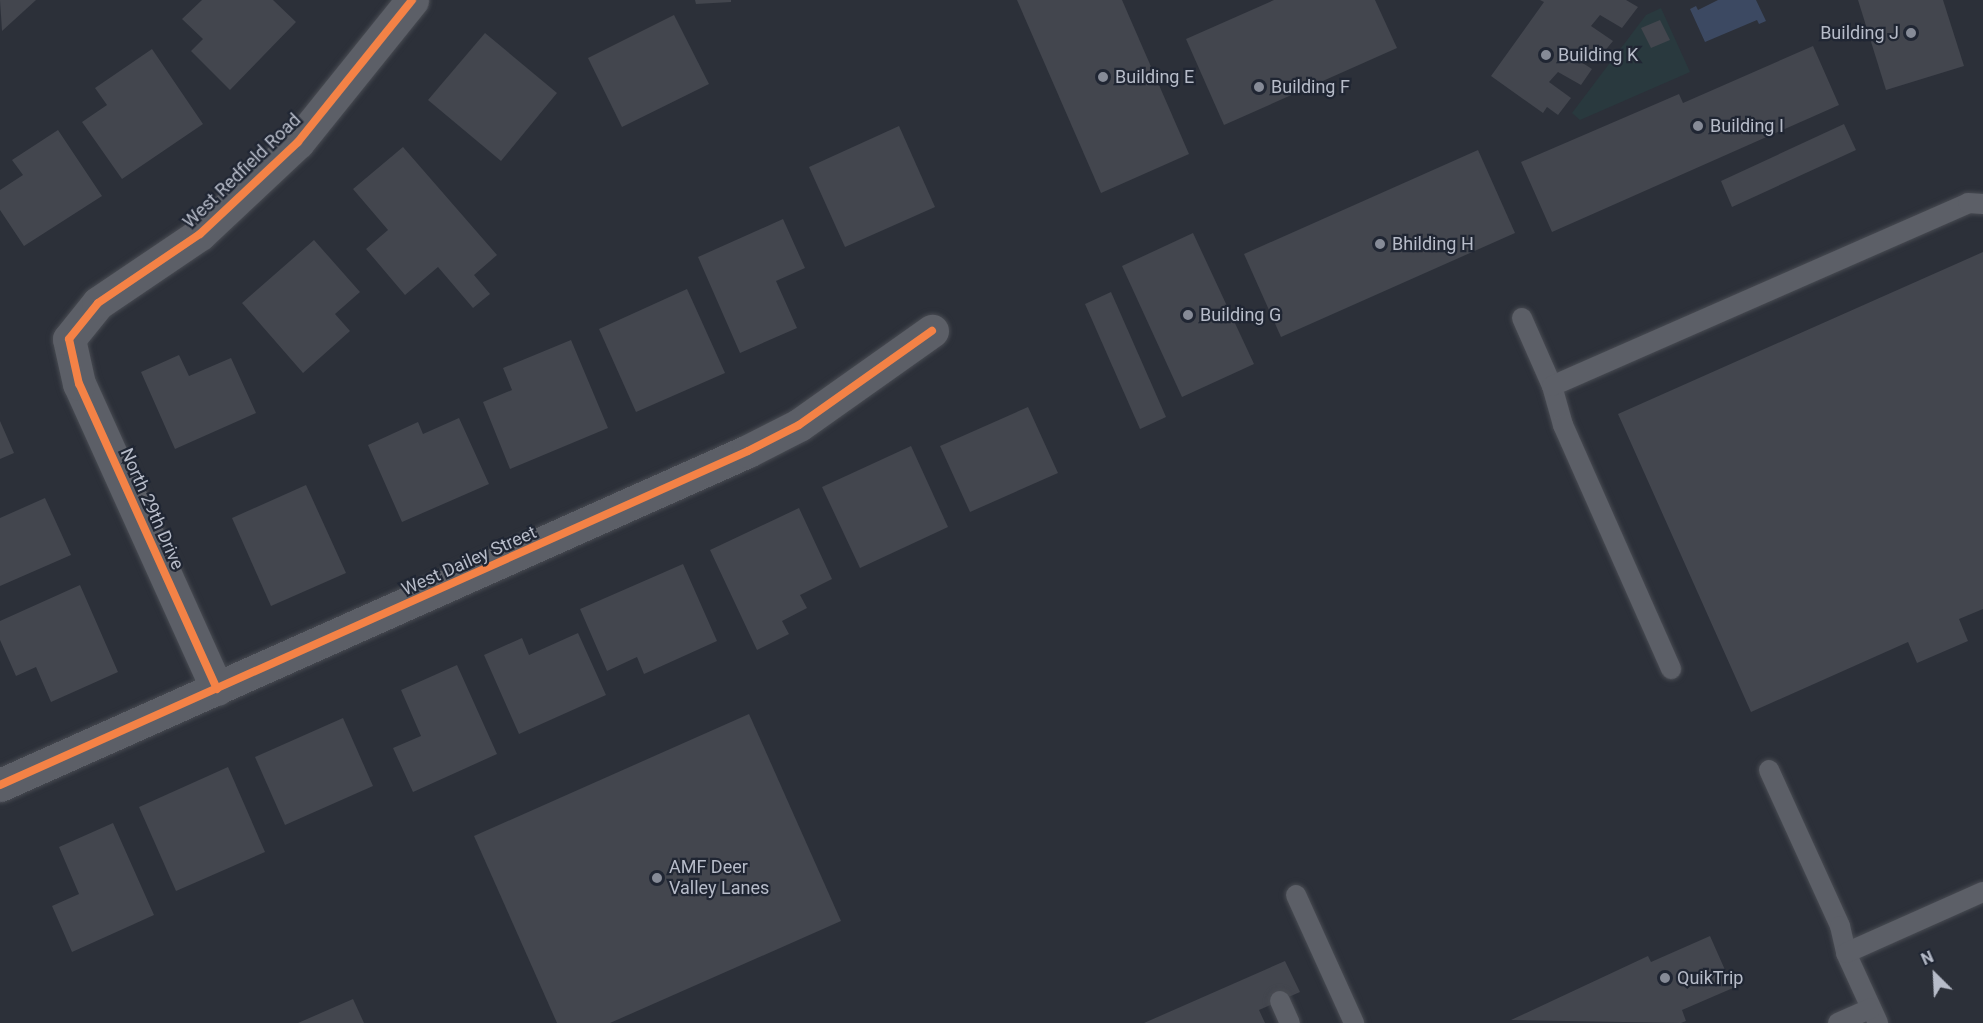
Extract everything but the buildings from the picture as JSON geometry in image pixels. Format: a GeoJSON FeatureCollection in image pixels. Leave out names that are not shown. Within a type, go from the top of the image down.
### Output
{"type":"FeatureCollection","features":[{"type":"Feature","properties":{"kind":"street","name":"West Redfield Road"},"geometry":{"type":"LineString","coordinates":[[69,339],[98,303],[200,234],[298,142],[412,0]]}},
{"type":"Feature","properties":{"kind":"street","name":"West Dailey Street"},"geometry":{"type":"LineString","coordinates":[[0,785],[759,446],[799,425],[932,331]]}},
{"type":"Feature","properties":{"kind":"street","name":"North 29th Drive"},"geometry":{"type":"LineString","coordinates":[[69,339],[79,384],[217,689]]}},
{"type":"Feature","properties":{"kind":"lane"},"geometry":{"type":"LineString","coordinates":[[1552,386],[1968,203],[1983,204]]}},
{"type":"Feature","properties":{"kind":"lane"},"geometry":{"type":"LineString","coordinates":[[1522,318],[1552,386],[1563,425],[1671,669]]}},
{"type":"Feature","properties":{"kind":"lane"},"geometry":{"type":"LineString","coordinates":[[1769,770],[1840,926],[1846,953],[1874,1016],[1838,1023]]}},
{"type":"Feature","properties":{"kind":"lane"},"geometry":{"type":"LineString","coordinates":[[1846,953],[1983,892]]}},
{"type":"Feature","properties":{"kind":"lane"},"geometry":{"type":"LineString","coordinates":[[1296,895],[1354,1023]]}},
{"type":"Feature","properties":{"kind":"lane"},"geometry":{"type":"LineString","coordinates":[[1280,1001],[1290,1023]]}},
{"type":"Feature","properties":{"kind":"shaded area"},"geometry":{"type":"Polygon","coordinates":[[[1661,8],[1690,72],[1580,120],[1572,113],[1646,15],[1661,8]]]}},
{"type":"Feature","properties":{"kind":"water"},"geometry":{"type":"Polygon","coordinates":[[[1718,0],[1756,0],[1766,21],[1759,24],[1757,20],[1705,42],[1690,9],[1696,6],[1698,10],[1718,0]]]}},
{"type":"Feature","properties":{"kind":"cycle path"},"geometry":{"type":"LineString","coordinates":[[217,689],[79,384],[69,339],[98,303],[200,234],[298,142],[412,0]]}},
{"type":"Feature","properties":{"kind":"cycle path"},"geometry":{"type":"LineString","coordinates":[[0,785],[748,451],[799,425],[932,331]]}},
{"type":"Feature","properties":{"kind":"place","name":"Building J"},"geometry":{"type":"Point","coordinates":[1911,33]}},
{"type":"Feature","properties":{"kind":"place","name":"Building K"},"geometry":{"type":"Point","coordinates":[1546,55]}},
{"type":"Feature","properties":{"kind":"place","name":"Building E"},"geometry":{"type":"Point","coordinates":[1103,77]}},
{"type":"Feature","properties":{"kind":"place","name":"Building F"},"geometry":{"type":"Point","coordinates":[1259,87]}},
{"type":"Feature","properties":{"kind":"place","name":"Building I"},"geometry":{"type":"Point","coordinates":[1698,126]}},
{"type":"Feature","properties":{"kind":"place","name":"Bhilding H"},"geometry":{"type":"Point","coordinates":[1380,244]}},
{"type":"Feature","properties":{"kind":"place","name":"Building G"},"geometry":{"type":"Point","coordinates":[1188,315]}},
{"type":"Feature","properties":{"kind":"place","name":"AMF Deer Valley Lanes"},"geometry":{"type":"Point","coordinates":[657,878]}},
{"type":"Feature","properties":{"kind":"place","name":"QuikTrip"},"geometry":{"type":"Point","coordinates":[1665,978]}}]}
